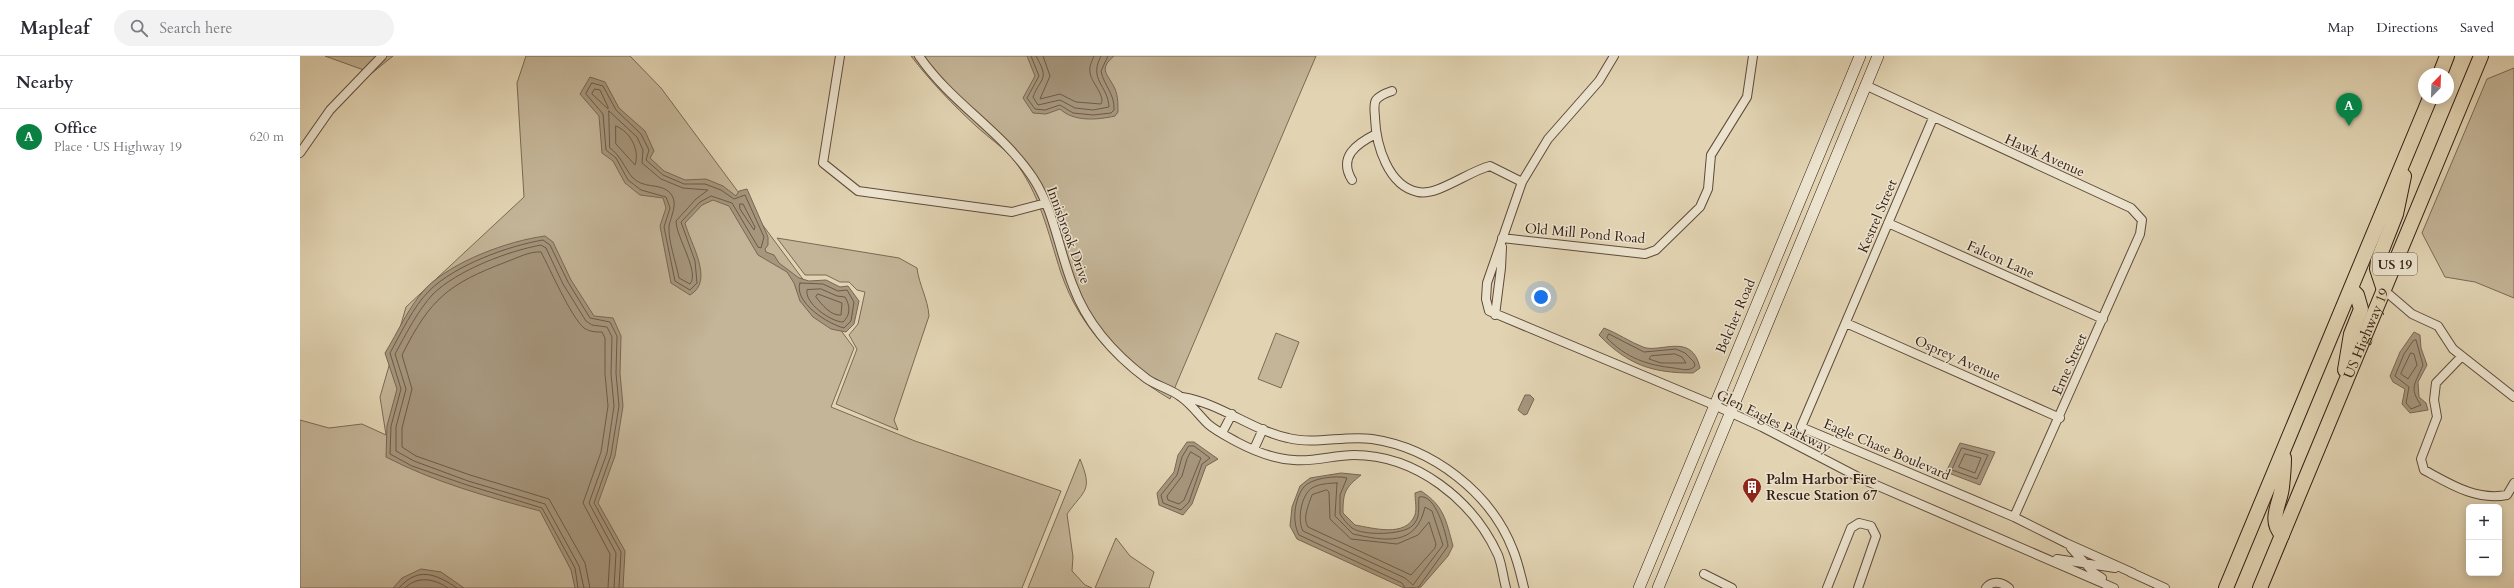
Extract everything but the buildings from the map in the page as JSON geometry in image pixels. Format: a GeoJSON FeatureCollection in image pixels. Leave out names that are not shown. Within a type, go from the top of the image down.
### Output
{"type":"FeatureCollection","features":[{"type":"Feature","properties":{"kind":"highway"},"geometry":{"type":"LineString","coordinates":[[2443,68],[2448,56]]}},
{"type":"Feature","properties":{"kind":"highway","name":"US Highway 19"},"geometry":{"type":"LineString","coordinates":[[2260,588],[2480,59]]}},
{"type":"Feature","properties":{"kind":"highway","name":"US 19"},"geometry":{"type":"LineString","coordinates":[[2226,588],[2428,104]]}},
{"type":"Feature","properties":{"kind":"highway"},"geometry":{"type":"LineString","coordinates":[[2384,290],[2377,269],[2378,260],[2396,214],[2411,144]]}},
{"type":"Feature","properties":{"kind":"highway"},"geometry":{"type":"LineString","coordinates":[[2340,396],[2351,334],[2361,309],[2357,295],[2350,289]]}},
{"type":"Feature","properties":{"kind":"highway"},"geometry":{"type":"LineString","coordinates":[[2282,535],[2277,529],[2275,511],[2282,489],[2285,446]]}},
{"type":"Feature","properties":{"kind":"main road","name":"Belcher Road"},"geometry":{"type":"LineString","coordinates":[[1639,588],[1860,56]]}},
{"type":"Feature","properties":{"kind":"main road"},"geometry":{"type":"LineString","coordinates":[[1658,588],[1878,56]]}},
{"type":"Feature","properties":{"kind":"street"},"geometry":{"type":"LineString","coordinates":[[300,153],[330,110],[382,56]]}},
{"type":"Feature","properties":{"kind":"street"},"geometry":{"type":"LineString","coordinates":[[840,56],[823,163],[858,191],[1012,212],[1046,203]]}},
{"type":"Feature","properties":{"kind":"street","name":"Innisbrook Drive"},"geometry":{"type":"LineString","coordinates":[[919,56],[947,90],[1010,149],[1034,180],[1046,203],[1073,287],[1082,307],[1106,342],[1149,380],[1182,397],[1198,400],[1232,414],[1277,436],[1302,442],[1350,437],[1373,439],[1404,446],[1433,460],[1456,475],[1484,502],[1500,524],[1513,550],[1524,588]]}},
{"type":"Feature","properties":{"kind":"street"},"geometry":{"type":"LineString","coordinates":[[1492,313],[1486,299],[1487,283],[1522,182],[1548,139],[1599,81],[1614,56]]}},
{"type":"Feature","properties":{"kind":"street","name":"Old Mill Pond Road"},"geometry":{"type":"LineString","coordinates":[[1502,238],[1645,254],[1656,250],[1700,208],[1708,189],[1712,155],[1747,97],[1753,56]]}},
{"type":"Feature","properties":{"kind":"street","name":"Hawk Avenue"},"geometry":{"type":"LineString","coordinates":[[1866,85],[1933,118],[2131,208],[2142,220]]}},
{"type":"Feature","properties":{"kind":"street"},"geometry":{"type":"LineString","coordinates":[[1392,91],[1382,95],[1375,104],[1376,134],[1385,161],[1398,180],[1410,189],[1422,192],[1433,190],[1490,166],[1522,182]]}},
{"type":"Feature","properties":{"kind":"street","name":"Kestrel Street"},"geometry":{"type":"LineString","coordinates":[[1846,323],[1933,118]]}},
{"type":"Feature","properties":{"kind":"street"},"geometry":{"type":"LineString","coordinates":[[1352,180],[1347,169],[1348,155],[1356,145],[1376,134]]}},
{"type":"Feature","properties":{"kind":"street","name":"Erne Street"},"geometry":{"type":"LineString","coordinates":[[2014,517],[2060,418],[2140,234],[2142,220]]}},
{"type":"Feature","properties":{"kind":"street","name":"Falcon Lane"},"geometry":{"type":"LineString","coordinates":[[1888,223],[2103,319]]}},
{"type":"Feature","properties":{"kind":"street"},"geometry":{"type":"LineString","coordinates":[[1492,313],[1501,268],[1502,238]]}},
{"type":"Feature","properties":{"kind":"street"},"geometry":{"type":"LineString","coordinates":[[2384,290],[2412,314],[2438,326],[2453,349],[2514,397]]}},
{"type":"Feature","properties":{"kind":"street","name":"Glen Eagles Parkway"},"geometry":{"type":"LineString","coordinates":[[1492,313],[1730,412],[1862,479],[2115,588]]}},
{"type":"Feature","properties":{"kind":"street","name":"Osprey Avenue"},"geometry":{"type":"LineString","coordinates":[[1846,323],[2060,418]]}},
{"type":"Feature","properties":{"kind":"street","name":"Eagle Chase Boulevard"},"geometry":{"type":"LineString","coordinates":[[1846,323],[1801,427],[2014,517],[2066,543],[2133,573]]}},
{"type":"Feature","properties":{"kind":"street"},"geometry":{"type":"LineString","coordinates":[[2462,356],[2436,383],[2434,400],[2437,417],[2421,459],[2424,470],[2463,491],[2495,497],[2507,495],[2514,483]]}},
{"type":"Feature","properties":{"kind":"street","name":"Innisbrook Drive"},"geometry":{"type":"LineString","coordinates":[[1182,397],[1211,426],[1254,449],[1294,460],[1355,455],[1387,460],[1414,469],[1440,484],[1461,501],[1478,521],[1497,553],[1506,588]]}},
{"type":"Feature","properties":{"kind":"street"},"geometry":{"type":"LineString","coordinates":[[1222,433],[1232,414]]}},
{"type":"Feature","properties":{"kind":"street"},"geometry":{"type":"LineString","coordinates":[[1254,449],[1263,429]]}},
{"type":"Feature","properties":{"kind":"street"},"geometry":{"type":"LineString","coordinates":[[1827,588],[1851,528],[1859,523],[1871,526],[1876,536],[1858,588]]}},
{"type":"Feature","properties":{"kind":"street","name":"Eagle Chase Boulevard"},"geometry":{"type":"LineString","coordinates":[[2066,543],[2094,573],[2115,588]]}},
{"type":"Feature","properties":{"kind":"street","name":"Glen Eagles Parkway"},"geometry":{"type":"LineString","coordinates":[[2046,557],[2133,573],[2166,588]]}},
{"type":"Feature","properties":{"kind":"street"},"geometry":{"type":"LineString","coordinates":[[1704,574],[1732,588]]}},
{"type":"Feature","properties":{"kind":"street"},"geometry":{"type":"LineString","coordinates":[[1986,588],[1989,584],[1998,582],[2009,588]]}},
{"type":"Feature","properties":{"kind":"shaded area"},"geometry":{"type":"Polygon","coordinates":[[[325,56],[393,56],[372,73],[325,56]]]}},
{"type":"Feature","properties":{"kind":"shaded area"},"geometry":{"type":"Polygon","coordinates":[[[526,56],[630,56],[661,88],[854,348],[831,407],[915,441],[1061,491],[1022,588],[300,588],[300,420],[329,428],[362,424],[386,435],[380,397],[406,307],[524,197],[517,83],[526,56]]]}},
{"type":"Feature","properties":{"kind":"shaded area"},"geometry":{"type":"Polygon","coordinates":[[[911,56],[1316,56],[1170,399],[1135,375],[1104,346],[1091,330],[1069,293],[1037,199],[1022,172],[1009,155],[951,102],[911,56]]]}},
{"type":"Feature","properties":{"kind":"shaded area"},"geometry":{"type":"Polygon","coordinates":[[[2514,68],[2514,298],[2475,282],[2445,277],[2422,233],[2487,79],[2514,68]]]}},
{"type":"Feature","properties":{"kind":"shaded area"},"geometry":{"type":"Polygon","coordinates":[[[777,238],[899,258],[917,268],[929,316],[894,420],[898,430],[836,404],[857,349],[849,335],[858,324],[865,292],[857,290],[849,282],[840,282],[826,275],[805,275],[777,238]]]}},
{"type":"Feature","properties":{"kind":"shaded area"},"geometry":{"type":"Polygon","coordinates":[[[1276,333],[1299,342],[1281,388],[1258,379],[1276,333]]]}},
{"type":"Feature","properties":{"kind":"shaded area"},"geometry":{"type":"Polygon","coordinates":[[[1080,459],[1086,478],[1085,489],[1067,514],[1073,557],[1072,571],[1085,585],[1092,588],[1028,588],[1080,459]]]}},
{"type":"Feature","properties":{"kind":"shaded area"},"geometry":{"type":"Polygon","coordinates":[[[1116,538],[1130,556],[1154,572],[1149,588],[1095,588],[1116,538]]]}},
{"type":"Feature","properties":{"kind":"water"},"geometry":{"type":"Polygon","coordinates":[[[1027,56],[1114,56],[1106,65],[1105,69],[1116,92],[1118,112],[1115,116],[1093,119],[1072,116],[1060,109],[1046,114],[1033,113],[1023,98],[1035,76],[1027,56]]]}},
{"type":"Feature","properties":{"kind":"water"},"geometry":{"type":"Polygon","coordinates":[[[590,77],[605,82],[619,108],[645,131],[654,151],[650,158],[664,171],[685,180],[706,179],[723,186],[736,196],[739,191],[747,189],[768,237],[768,245],[765,249],[766,252],[774,255],[779,263],[799,278],[809,281],[826,280],[840,287],[848,286],[859,301],[854,324],[846,332],[831,329],[813,317],[800,301],[794,283],[787,272],[758,255],[729,206],[713,200],[702,205],[685,223],[699,261],[701,271],[697,289],[690,295],[671,283],[660,226],[666,208],[663,198],[640,195],[625,183],[613,161],[602,153],[599,116],[580,94],[590,77]]]}},
{"type":"Feature","properties":{"kind":"water"},"geometry":{"type":"Polygon","coordinates":[[[545,236],[553,242],[571,280],[594,316],[613,318],[621,336],[620,373],[623,406],[615,456],[598,503],[625,551],[623,588],[575,588],[571,570],[540,511],[442,481],[386,457],[387,426],[397,389],[385,353],[414,303],[426,288],[437,278],[466,261],[515,242],[545,236]]]}},
{"type":"Feature","properties":{"kind":"water"},"geometry":{"type":"Polygon","coordinates":[[[1604,328],[1643,347],[1683,347],[1690,350],[1696,357],[1700,368],[1693,373],[1678,373],[1653,369],[1642,365],[1620,354],[1599,335],[1604,328]]]}},
{"type":"Feature","properties":{"kind":"water"},"geometry":{"type":"Polygon","coordinates":[[[2414,332],[2420,335],[2421,348],[2427,365],[2418,382],[2419,397],[2426,403],[2428,410],[2410,413],[2402,404],[2405,389],[2393,382],[2390,376],[2400,352],[2414,332]]]}},
{"type":"Feature","properties":{"kind":"water"},"geometry":{"type":"Polygon","coordinates":[[[1525,395],[1530,395],[1534,399],[1527,414],[1524,415],[1518,410],[1525,395]]]}},
{"type":"Feature","properties":{"kind":"water"},"geometry":{"type":"Polygon","coordinates":[[[1187,442],[1194,442],[1218,459],[1206,466],[1192,504],[1183,515],[1159,505],[1157,493],[1174,472],[1178,455],[1187,442]]]}},
{"type":"Feature","properties":{"kind":"water"},"geometry":{"type":"Polygon","coordinates":[[[1960,443],[1995,452],[1980,485],[1946,472],[1960,443]]]}},
{"type":"Feature","properties":{"kind":"water"},"geometry":{"type":"Polygon","coordinates":[[[1341,473],[1361,475],[1351,483],[1344,495],[1343,513],[1355,525],[1388,530],[1404,527],[1411,522],[1416,513],[1415,493],[1421,491],[1435,502],[1446,521],[1453,546],[1448,556],[1421,587],[1404,588],[1297,539],[1290,526],[1292,507],[1300,486],[1310,478],[1341,473]]]}},
{"type":"Feature","properties":{"kind":"water"},"geometry":{"type":"Polygon","coordinates":[[[421,569],[441,572],[464,588],[393,588],[402,578],[421,569]]]}},
{"type":"Feature","properties":{"kind":"place","name":"Office"},"geometry":{"type":"Point","coordinates":[2349,126]}},
{"type":"Feature","properties":{"kind":"place","name":"Palm Harbor Fire Rescue Station 67"},"geometry":{"type":"Point","coordinates":[1752,504]}}]}
